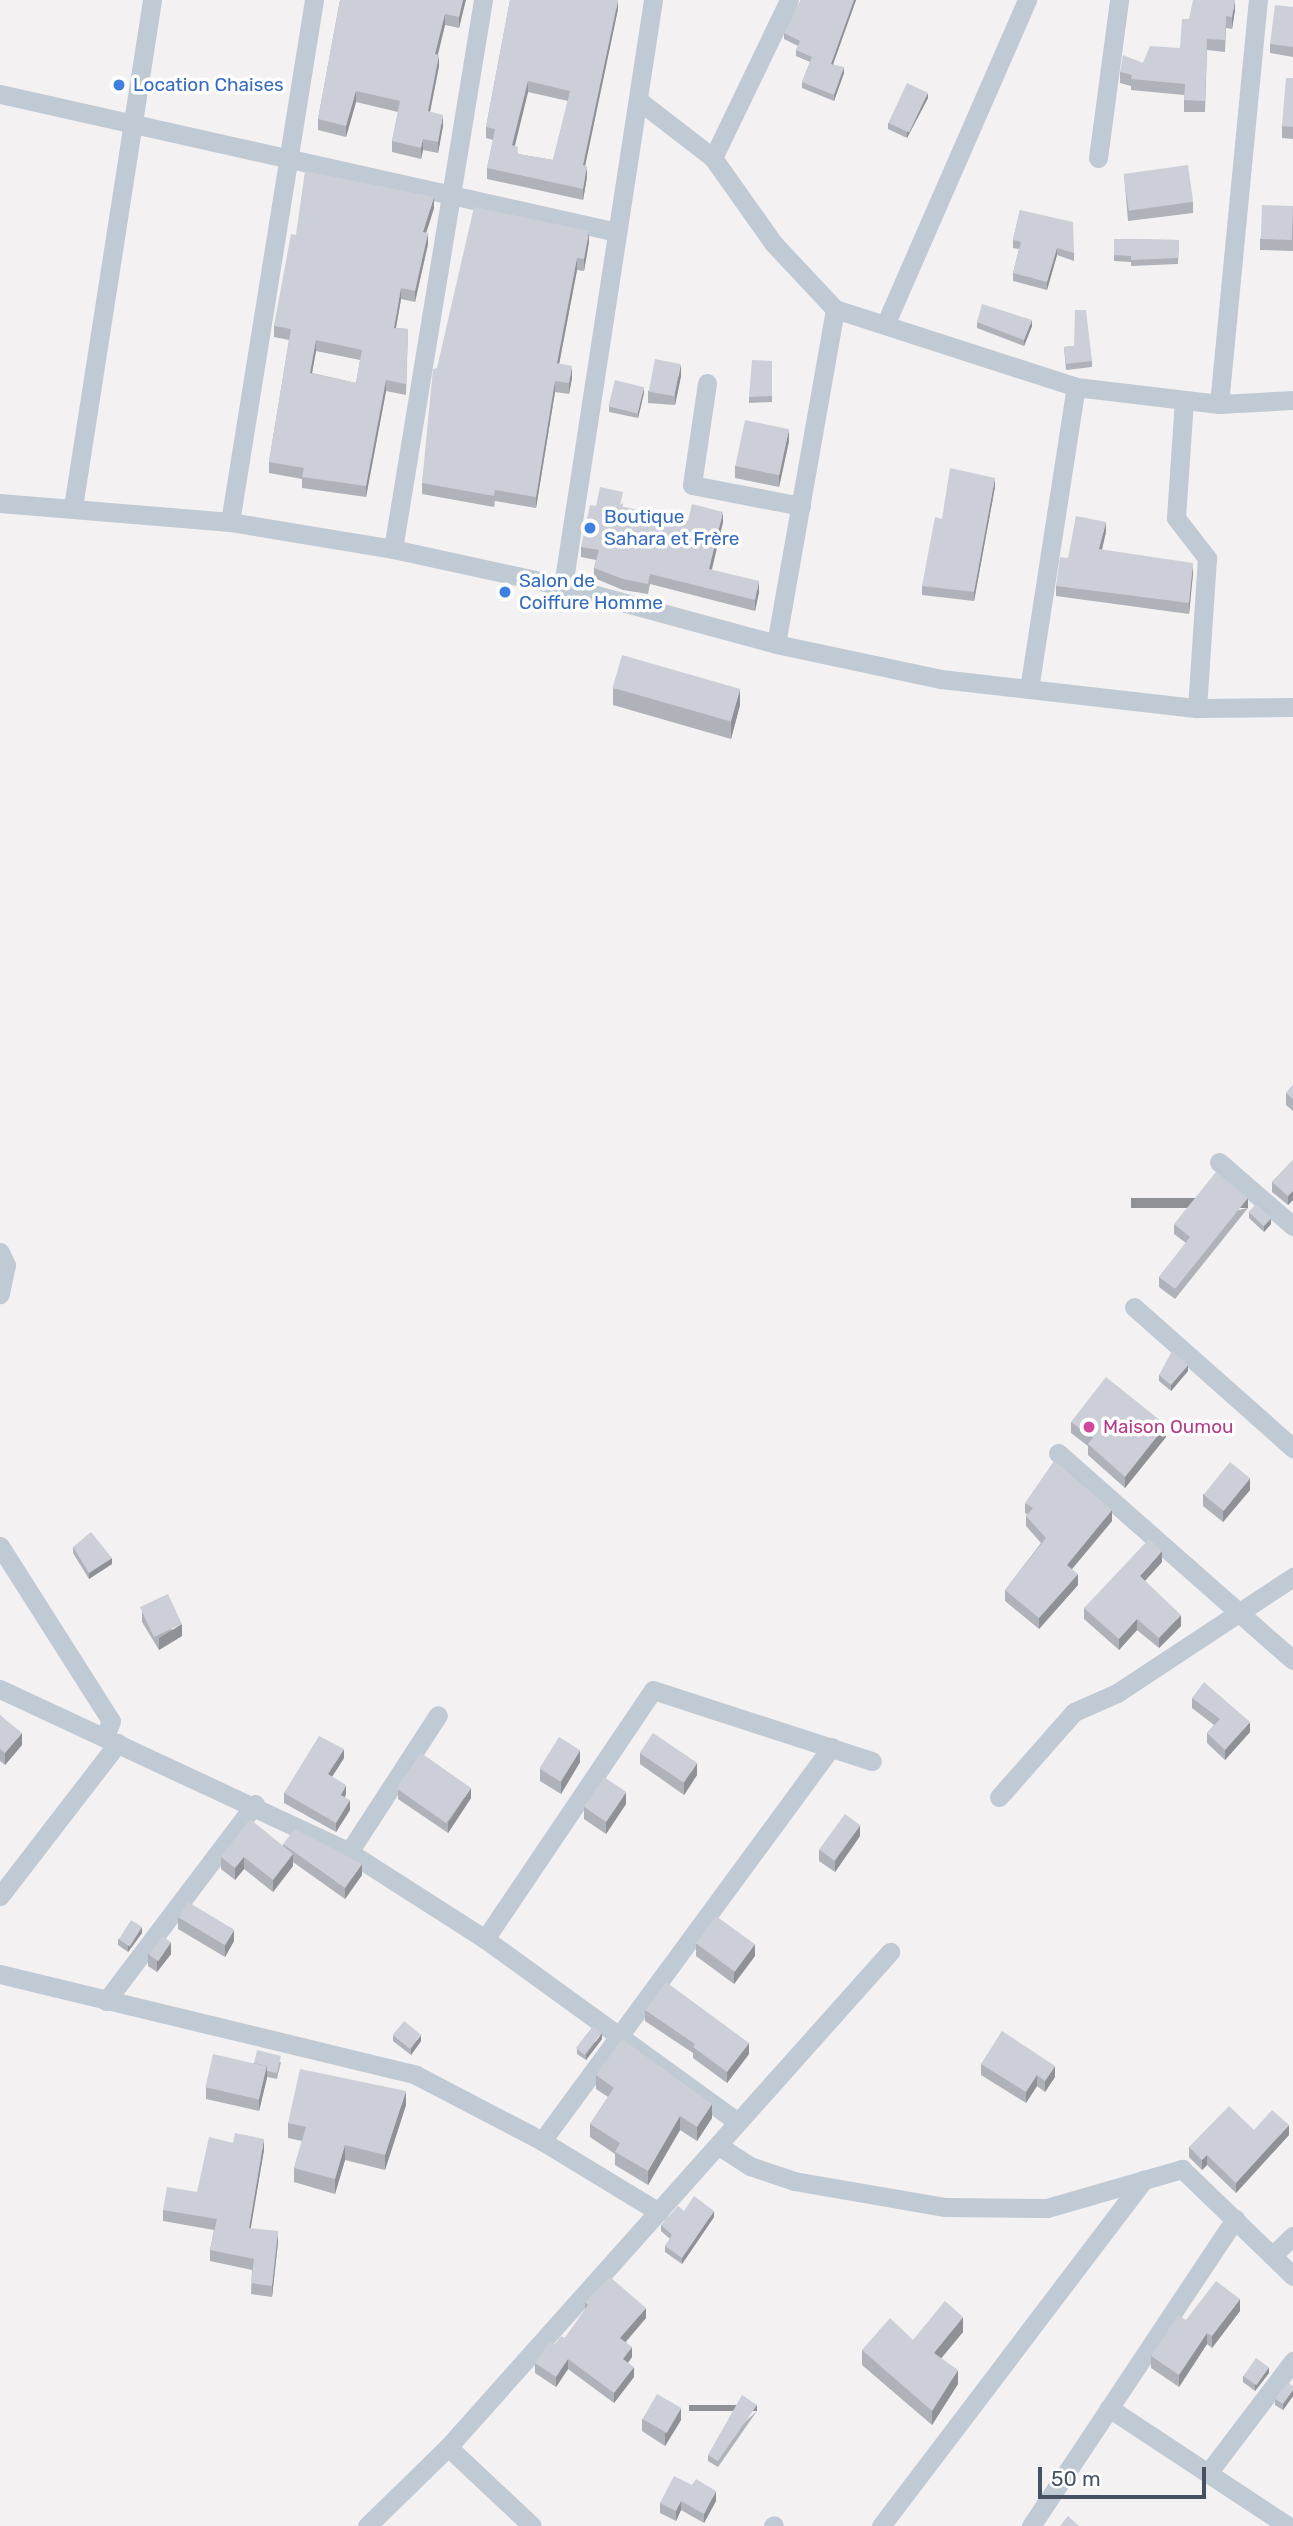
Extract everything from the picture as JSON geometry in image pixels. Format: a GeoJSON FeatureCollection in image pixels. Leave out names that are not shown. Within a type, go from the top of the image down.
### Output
{"type":"FeatureCollection","features":[{"type":"Feature","properties":{"kind":"street"},"geometry":{"type":"LineString","coordinates":[[73,508],[152,0]]}},
{"type":"Feature","properties":{"kind":"street"},"geometry":{"type":"LineString","coordinates":[[230,522],[314,0]]}},
{"type":"Feature","properties":{"kind":"street"},"geometry":{"type":"LineString","coordinates":[[393,549],[483,0]]}},
{"type":"Feature","properties":{"kind":"street"},"geometry":{"type":"LineString","coordinates":[[563,586],[653,0]]}},
{"type":"Feature","properties":{"kind":"street"},"geometry":{"type":"LineString","coordinates":[[713,158],[789,0]]}},
{"type":"Feature","properties":{"kind":"street"},"geometry":{"type":"LineString","coordinates":[[885,325],[1027,0]]}},
{"type":"Feature","properties":{"kind":"street"},"geometry":{"type":"LineString","coordinates":[[1098,158],[1119,0]]}},
{"type":"Feature","properties":{"kind":"street"},"geometry":{"type":"LineString","coordinates":[[1219,404],[1258,0]]}},
{"type":"Feature","properties":{"kind":"street"},"geometry":{"type":"LineString","coordinates":[[0,94],[617,232]]}},
{"type":"Feature","properties":{"kind":"street"},"geometry":{"type":"LineString","coordinates":[[638,100],[713,158],[774,244],[835,309],[1076,387],[1219,404],[1293,400]]}},
{"type":"Feature","properties":{"kind":"street"},"geometry":{"type":"LineString","coordinates":[[776,644],[835,309]]}},
{"type":"Feature","properties":{"kind":"street"},"geometry":{"type":"LineString","coordinates":[[707,383],[692,485],[800,506]]}},
{"type":"Feature","properties":{"kind":"street"},"geometry":{"type":"LineString","coordinates":[[1029,689],[1076,387]]}},
{"type":"Feature","properties":{"kind":"street"},"geometry":{"type":"LineString","coordinates":[[1184,400],[1176,517],[1207,558],[1197,708]]}},
{"type":"Feature","properties":{"kind":"street"},"geometry":{"type":"LineString","coordinates":[[0,503],[230,522],[393,549],[563,586],[776,644],[942,679],[1197,708],[1293,707]]}},
{"type":"Feature","properties":{"kind":"street"},"geometry":{"type":"LineString","coordinates":[[1219,1162],[1293,1226]]}},
{"type":"Feature","properties":{"kind":"street"},"geometry":{"type":"LineString","coordinates":[[0,1252],[6,1265],[0,1294]]}},
{"type":"Feature","properties":{"kind":"street"},"geometry":{"type":"LineString","coordinates":[[1133,1307],[1293,1448]]}},
{"type":"Feature","properties":{"kind":"street"},"geometry":{"type":"LineString","coordinates":[[1058,1453],[1293,1660]]}},
{"type":"Feature","properties":{"kind":"street"},"geometry":{"type":"LineString","coordinates":[[0,1546],[111,1721],[112,1740],[0,1896]]}},
{"type":"Feature","properties":{"kind":"street"},"geometry":{"type":"LineString","coordinates":[[999,1797],[1074,1712],[1116,1693],[1293,1577]]}},
{"type":"Feature","properties":{"kind":"street"},"geometry":{"type":"LineString","coordinates":[[0,1689],[255,1804],[349,1852],[485,1939],[738,2122]]}},
{"type":"Feature","properties":{"kind":"street"},"geometry":{"type":"LineString","coordinates":[[485,1939],[653,1690],[873,1761]]}},
{"type":"Feature","properties":{"kind":"street"},"geometry":{"type":"LineString","coordinates":[[349,1852],[438,1715]]}},
{"type":"Feature","properties":{"kind":"street"},"geometry":{"type":"LineString","coordinates":[[542,2141],[831,1747]]}},
{"type":"Feature","properties":{"kind":"street"},"geometry":{"type":"LineString","coordinates":[[106,2001],[255,1804]]}},
{"type":"Feature","properties":{"kind":"street"},"geometry":{"type":"LineString","coordinates":[[367,2526],[448,2446],[890,1952]]}},
{"type":"Feature","properties":{"kind":"street"},"geometry":{"type":"LineString","coordinates":[[0,1974],[416,2075],[542,2141],[659,2212]]}},
{"type":"Feature","properties":{"kind":"street"},"geometry":{"type":"LineString","coordinates":[[719,2146],[750,2166],[794,2181],[944,2207],[1047,2208],[1182,2169],[1293,2276]]}},
{"type":"Feature","properties":{"kind":"street"},"geometry":{"type":"LineString","coordinates":[[881,2526],[1144,2180]]}},
{"type":"Feature","properties":{"kind":"street"},"geometry":{"type":"LineString","coordinates":[[1031,2526],[1235,2219]]}},
{"type":"Feature","properties":{"kind":"street"},"geometry":{"type":"LineString","coordinates":[[1272,2256],[1293,2236]]}},
{"type":"Feature","properties":{"kind":"street"},"geometry":{"type":"LineString","coordinates":[[1208,2473],[1293,2361]]}},
{"type":"Feature","properties":{"kind":"street"},"geometry":{"type":"LineString","coordinates":[[1110,2408],[1288,2526]]}},
{"type":"Feature","properties":{"kind":"street"},"geometry":{"type":"LineString","coordinates":[[448,2446],[532,2526]]}},
{"type":"Feature","properties":{"kind":"building"},"geometry":{"type":"Polygon","coordinates":[[[340,0],[463,0],[459,17],[445,14],[435,54],[439,55],[428,111],[443,115],[438,142],[423,139],[421,148],[392,141],[400,101],[356,91],[346,126],[318,119],[340,0]]]}},
{"type":"Feature","properties":{"kind":"building"},"geometry":{"type":"Polygon","coordinates":[[[510,0],[618,0],[583,165],[587,166],[583,189],[487,168],[495,129],[486,127],[510,0]],[[528,81],[512,145],[518,147],[517,154],[553,160],[570,91],[528,81]]]}},
{"type":"Feature","properties":{"kind":"building"},"geometry":{"type":"Polygon","coordinates":[[[801,0],[854,0],[831,64],[844,67],[834,95],[802,82],[812,57],[796,50],[800,41],[784,33],[801,0]]]}},
{"type":"Feature","properties":{"kind":"building"},"geometry":{"type":"Polygon","coordinates":[[[1193,0],[1235,0],[1232,17],[1226,16],[1225,40],[1207,39],[1205,101],[1184,100],[1185,84],[1131,79],[1132,75],[1120,72],[1123,55],[1143,63],[1150,46],[1180,48],[1182,19],[1189,19],[1193,0]]]}},
{"type":"Feature","properties":{"kind":"building"},"geometry":{"type":"Polygon","coordinates":[[[1275,5],[1293,7],[1293,47],[1270,44],[1275,5]]]}},
{"type":"Feature","properties":{"kind":"building"},"geometry":{"type":"Polygon","coordinates":[[[1286,78],[1293,78],[1293,127],[1282,126],[1286,78]]]}},
{"type":"Feature","properties":{"kind":"building"},"geometry":{"type":"Polygon","coordinates":[[[907,83],[928,93],[909,133],[888,123],[907,83]]]}},
{"type":"Feature","properties":{"kind":"building"},"geometry":{"type":"Polygon","coordinates":[[[1188,165],[1193,202],[1129,211],[1124,174],[1188,165]]]}},
{"type":"Feature","properties":{"kind":"building"},"geometry":{"type":"Polygon","coordinates":[[[305,171],[434,197],[423,232],[428,233],[415,291],[401,288],[394,328],[408,329],[406,384],[386,380],[366,486],[302,477],[304,468],[269,462],[291,329],[274,326],[291,234],[296,235],[305,171]],[[316,340],[310,373],[356,383],[362,350],[316,340]]]}},
{"type":"Feature","properties":{"kind":"building"},"geometry":{"type":"Polygon","coordinates":[[[1262,205],[1293,206],[1292,240],[1261,239],[1262,205]]]}},
{"type":"Feature","properties":{"kind":"building"},"geometry":{"type":"Polygon","coordinates":[[[474,207],[589,231],[584,259],[577,258],[557,363],[572,366],[569,383],[555,381],[536,497],[495,490],[494,496],[422,483],[433,369],[437,368],[474,207]]]}},
{"type":"Feature","properties":{"kind":"building"},"geometry":{"type":"Polygon","coordinates":[[[1020,210],[1073,222],[1074,253],[1057,248],[1047,282],[1013,273],[1021,242],[1013,240],[1020,210]]]}},
{"type":"Feature","properties":{"kind":"building"},"geometry":{"type":"Polygon","coordinates":[[[1114,239],[1179,240],[1178,258],[1131,260],[1131,256],[1114,255],[1114,239]]]}},
{"type":"Feature","properties":{"kind":"building"},"geometry":{"type":"Polygon","coordinates":[[[982,304],[1032,320],[1024,340],[977,322],[982,304]]]}},
{"type":"Feature","properties":{"kind":"building"},"geometry":{"type":"Polygon","coordinates":[[[1075,310],[1086,310],[1092,361],[1066,364],[1064,347],[1074,346],[1075,310]]]}},
{"type":"Feature","properties":{"kind":"building"},"geometry":{"type":"Polygon","coordinates":[[[655,359],[681,364],[674,396],[649,391],[655,359]]]}},
{"type":"Feature","properties":{"kind":"building"},"geometry":{"type":"Polygon","coordinates":[[[752,360],[772,361],[772,396],[749,397],[752,360]]]}},
{"type":"Feature","properties":{"kind":"building"},"geometry":{"type":"Polygon","coordinates":[[[615,380],[644,387],[638,413],[608,406],[615,380]]]}},
{"type":"Feature","properties":{"kind":"building"},"geometry":{"type":"Polygon","coordinates":[[[745,420],[789,429],[779,475],[735,466],[745,420]]]}},
{"type":"Feature","properties":{"kind":"building"},"geometry":{"type":"Polygon","coordinates":[[[950,468],[995,478],[974,592],[922,586],[935,517],[942,519],[950,468]]]}},
{"type":"Feature","properties":{"kind":"building"},"geometry":{"type":"Polygon","coordinates":[[[600,487],[623,492],[620,506],[688,521],[692,504],[723,512],[709,569],[759,581],[755,600],[650,574],[648,584],[623,579],[594,568],[599,550],[581,547],[590,505],[596,506],[600,487]]]}},
{"type":"Feature","properties":{"kind":"building"},"geometry":{"type":"Polygon","coordinates":[[[1076,516],[1106,522],[1099,549],[1193,563],[1189,603],[1056,586],[1060,557],[1068,558],[1076,516]]]}},
{"type":"Feature","properties":{"kind":"building"},"geometry":{"type":"Polygon","coordinates":[[[622,655],[740,689],[731,722],[613,688],[622,655]]]}},
{"type":"Feature","properties":{"kind":"building"},"geometry":{"type":"Polygon","coordinates":[[[1293,1085],[1293,1099],[1286,1093],[1293,1085]]]}},
{"type":"Feature","properties":{"kind":"building"},"geometry":{"type":"Polygon","coordinates":[[[1293,1160],[1293,1191],[1288,1196],[1272,1182],[1293,1160]]]}},
{"type":"Feature","properties":{"kind":"building"},"geometry":{"type":"Polygon","coordinates":[[[1216,1172],[1248,1198],[1175,1289],[1159,1277],[1190,1237],[1174,1224],[1216,1172]]]}},
{"type":"Feature","properties":{"kind":"building"},"geometry":{"type":"Polygon","coordinates":[[[1256,1204],[1271,1218],[1264,1226],[1248,1212],[1256,1204]]]}},
{"type":"Feature","properties":{"kind":"building"},"geometry":{"type":"Polygon","coordinates":[[[1172,1351],[1188,1365],[1171,1385],[1159,1375],[1172,1351]]]}},
{"type":"Feature","properties":{"kind":"building"},"geometry":{"type":"Polygon","coordinates":[[[1106,1377],[1166,1425],[1125,1477],[1088,1444],[1093,1438],[1071,1422],[1106,1377]]]}},
{"type":"Feature","properties":{"kind":"building"},"geometry":{"type":"Polygon","coordinates":[[[1054,1461],[1112,1510],[1067,1565],[1078,1574],[1039,1618],[1005,1590],[1046,1538],[1026,1516],[1033,1508],[1025,1503],[1054,1461]]]}},
{"type":"Feature","properties":{"kind":"building"},"geometry":{"type":"Polygon","coordinates":[[[1230,1462],[1250,1478],[1224,1511],[1204,1495],[1230,1462]]]}},
{"type":"Feature","properties":{"kind":"building"},"geometry":{"type":"Polygon","coordinates":[[[91,1532],[112,1558],[89,1573],[73,1547],[91,1532]]]}},
{"type":"Feature","properties":{"kind":"building"},"geometry":{"type":"Polygon","coordinates":[[[1149,1539],[1162,1551],[1140,1576],[1181,1615],[1159,1638],[1137,1619],[1119,1639],[1084,1608],[1149,1539]]]}},
{"type":"Feature","properties":{"kind":"building"},"geometry":{"type":"Polygon","coordinates":[[[168,1594],[182,1624],[154,1637],[140,1607],[168,1594]]]}},
{"type":"Feature","properties":{"kind":"building"},"geometry":{"type":"Polygon","coordinates":[[[1204,1682],[1250,1722],[1225,1750],[1207,1733],[1220,1719],[1192,1698],[1204,1682]]]}},
{"type":"Feature","properties":{"kind":"building"},"geometry":{"type":"Polygon","coordinates":[[[0,1715],[22,1733],[5,1753],[0,1749],[0,1715]]]}},
{"type":"Feature","properties":{"kind":"building"},"geometry":{"type":"Polygon","coordinates":[[[653,1733],[697,1763],[684,1783],[640,1753],[653,1733]]]}},
{"type":"Feature","properties":{"kind":"building"},"geometry":{"type":"Polygon","coordinates":[[[319,1736],[344,1749],[328,1774],[346,1785],[341,1795],[350,1800],[336,1823],[284,1793],[319,1736]]]}},
{"type":"Feature","properties":{"kind":"building"},"geometry":{"type":"Polygon","coordinates":[[[559,1737],[580,1750],[561,1782],[539,1768],[559,1737]]]}},
{"type":"Feature","properties":{"kind":"building"},"geometry":{"type":"Polygon","coordinates":[[[421,1753],[471,1788],[446,1823],[396,1788],[421,1753]]]}},
{"type":"Feature","properties":{"kind":"building"},"geometry":{"type":"Polygon","coordinates":[[[604,1777],[626,1792],[606,1822],[584,1807],[604,1777]]]}},
{"type":"Feature","properties":{"kind":"building"},"geometry":{"type":"Polygon","coordinates":[[[845,1814],[860,1825],[835,1861],[819,1850],[845,1814]]]}},
{"type":"Feature","properties":{"kind":"building"},"geometry":{"type":"Polygon","coordinates":[[[250,1819],[293,1854],[273,1880],[244,1857],[235,1868],[221,1857],[250,1819]]]}},
{"type":"Feature","properties":{"kind":"building"},"geometry":{"type":"Polygon","coordinates":[[[295,1829],[362,1864],[345,1888],[283,1844],[295,1829]]]}},
{"type":"Feature","properties":{"kind":"building"},"geometry":{"type":"Polygon","coordinates":[[[188,1902],[234,1930],[225,1945],[179,1917],[188,1902]]]}},
{"type":"Feature","properties":{"kind":"building"},"geometry":{"type":"Polygon","coordinates":[[[716,1916],[755,1944],[735,1972],[696,1944],[716,1916]]]}},
{"type":"Feature","properties":{"kind":"building"},"geometry":{"type":"Polygon","coordinates":[[[131,1920],[142,1927],[130,1946],[119,1940],[131,1920]]]}},
{"type":"Feature","properties":{"kind":"building"},"geometry":{"type":"Polygon","coordinates":[[[162,1936],[171,1942],[158,1961],[149,1955],[162,1936]]]}},
{"type":"Feature","properties":{"kind":"building"},"geometry":{"type":"Polygon","coordinates":[[[666,1982],[749,2043],[727,2072],[693,2047],[695,2044],[645,2010],[666,1982]]]}},
{"type":"Feature","properties":{"kind":"building"},"geometry":{"type":"Polygon","coordinates":[[[404,2021],[421,2035],[410,2049],[393,2035],[404,2021]]]}},
{"type":"Feature","properties":{"kind":"building"},"geometry":{"type":"Polygon","coordinates":[[[593,2026],[602,2033],[584,2055],[576,2048],[593,2026]]]}},
{"type":"Feature","properties":{"kind":"building"},"geometry":{"type":"Polygon","coordinates":[[[1002,2031],[1055,2066],[1045,2081],[1037,2075],[1026,2092],[981,2064],[1002,2031]]]}},
{"type":"Feature","properties":{"kind":"building"},"geometry":{"type":"Polygon","coordinates":[[[622,2039],[712,2104],[697,2127],[680,2116],[648,2171],[615,2152],[620,2143],[590,2124],[614,2088],[596,2075],[622,2039]]]}},
{"type":"Feature","properties":{"kind":"building"},"geometry":{"type":"Polygon","coordinates":[[[257,2050],[281,2056],[277,2073],[267,2071],[267,2066],[254,2063],[257,2050]]]}},
{"type":"Feature","properties":{"kind":"building"},"geometry":{"type":"Polygon","coordinates":[[[213,2054],[267,2066],[259,2100],[205,2087],[213,2054]]]}},
{"type":"Feature","properties":{"kind":"building"},"geometry":{"type":"Polygon","coordinates":[[[300,2069],[406,2091],[385,2155],[345,2145],[335,2179],[294,2168],[306,2127],[288,2123],[300,2069]]]}},
{"type":"Feature","properties":{"kind":"building"},"geometry":{"type":"Polygon","coordinates":[[[1229,2106],[1254,2130],[1272,2110],[1289,2125],[1236,2183],[1207,2155],[1202,2160],[1189,2147],[1229,2106]]]}},
{"type":"Feature","properties":{"kind":"building"},"geometry":{"type":"Polygon","coordinates":[[[235,2133],[264,2139],[249,2228],[278,2231],[272,2286],[251,2283],[254,2259],[210,2250],[217,2219],[163,2210],[167,2187],[197,2192],[209,2137],[233,2143],[235,2133]]]}},
{"type":"Feature","properties":{"kind":"building"},"geometry":{"type":"Polygon","coordinates":[[[694,2196],[714,2211],[682,2258],[665,2246],[672,2235],[661,2225],[678,2206],[684,2211],[694,2196]]]}},
{"type":"Feature","properties":{"kind":"building"},"geometry":{"type":"Polygon","coordinates":[[[610,2277],[646,2308],[620,2338],[632,2347],[623,2359],[634,2367],[614,2393],[568,2359],[556,2377],[535,2363],[550,2341],[555,2344],[561,2336],[565,2338],[588,2305],[585,2302],[610,2277]]]}},
{"type":"Feature","properties":{"kind":"building"},"geometry":{"type":"Polygon","coordinates":[[[1216,2281],[1240,2299],[1212,2336],[1207,2333],[1179,2375],[1151,2356],[1178,2315],[1186,2320],[1216,2281]]]}},
{"type":"Feature","properties":{"kind":"building"},"geometry":{"type":"Polygon","coordinates":[[[945,2301],[963,2317],[934,2353],[958,2370],[932,2411],[862,2350],[890,2318],[913,2340],[945,2301]]]}},
{"type":"Feature","properties":{"kind":"building"},"geometry":{"type":"Polygon","coordinates":[[[1256,2358],[1269,2367],[1256,2385],[1243,2376],[1256,2358]]]}},
{"type":"Feature","properties":{"kind":"building"},"geometry":{"type":"Polygon","coordinates":[[[1288,2382],[1293,2386],[1293,2390],[1283,2404],[1275,2399],[1288,2382]]]}},
{"type":"Feature","properties":{"kind":"building"},"geometry":{"type":"Polygon","coordinates":[[[657,2394],[681,2408],[667,2433],[642,2419],[657,2394]]]}},
{"type":"Feature","properties":{"kind":"building"},"geometry":{"type":"Polygon","coordinates":[[[742,2395],[757,2405],[718,2461],[708,2455],[742,2395]]]}},
{"type":"Feature","properties":{"kind":"building"},"geometry":{"type":"Polygon","coordinates":[[[674,2476],[692,2485],[696,2479],[716,2491],[704,2514],[681,2501],[676,2511],[660,2503],[674,2476]]]}},
{"type":"Feature","properties":{"kind":"building"},"geometry":{"type":"Polygon","coordinates":[[[1068,2516],[1079,2526],[1060,2526],[1068,2516]]]}},
{"type":"Feature","properties":{"kind":"place","name":"Location Chaises"},"geometry":{"type":"Point","coordinates":[119,85]}},
{"type":"Feature","properties":{"kind":"place","name":"Boutique Sahara et Frère"},"geometry":{"type":"Point","coordinates":[590,528]}},
{"type":"Feature","properties":{"kind":"place","name":"Salon de Coiffure Homme"},"geometry":{"type":"Point","coordinates":[505,592]}},
{"type":"Feature","properties":{"kind":"place","name":"Maison Oumou"},"geometry":{"type":"Point","coordinates":[1089,1427]}}]}
